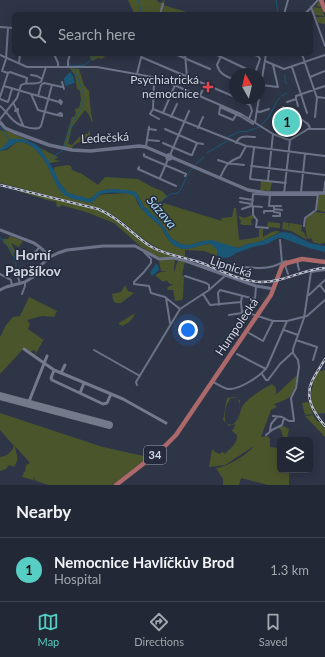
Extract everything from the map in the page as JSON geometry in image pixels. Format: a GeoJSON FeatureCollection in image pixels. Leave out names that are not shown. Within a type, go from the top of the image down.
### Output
{"type":"FeatureCollection","features":[{"type":"Feature","properties":{"kind":"main road"},"geometry":{"type":"LineString","coordinates":[[322,0],[325,10]]}},
{"type":"Feature","properties":{"kind":"main road","name":"Ledečská"},"geometry":{"type":"LineString","coordinates":[[0,122],[5,128],[14,132],[49,145],[72,150],[83,151],[134,146],[146,147],[254,192],[270,194],[325,193]]}},
{"type":"Feature","properties":{"kind":"main road"},"geometry":{"type":"LineString","coordinates":[[285,263],[304,259],[325,262]]}},
{"type":"Feature","properties":{"kind":"main road","name":"Humpolecká"},"geometry":{"type":"LineString","coordinates":[[212,381],[274,289],[280,269],[285,263]]}},
{"type":"Feature","properties":{"kind":"main road","name":"34"},"geometry":{"type":"LineString","coordinates":[[116,485],[169,443],[212,381]]}},
{"type":"Feature","properties":{"kind":"street"},"geometry":{"type":"LineString","coordinates":[[285,12],[288,0]]}},
{"type":"Feature","properties":{"kind":"street"},"geometry":{"type":"LineString","coordinates":[[307,12],[318,0]]}},
{"type":"Feature","properties":{"kind":"street"},"geometry":{"type":"LineString","coordinates":[[161,12],[163,4]]}},
{"type":"Feature","properties":{"kind":"street"},"geometry":{"type":"LineString","coordinates":[[311,7],[313,12]]}},
{"type":"Feature","properties":{"kind":"street"},"geometry":{"type":"LineString","coordinates":[[313,13],[325,46]]}},
{"type":"Feature","properties":{"kind":"street"},"geometry":{"type":"LineString","coordinates":[[0,27],[12,28]]}},
{"type":"Feature","properties":{"kind":"street"},"geometry":{"type":"LineString","coordinates":[[8,28],[6,58],[2,71],[28,78],[26,83]]}},
{"type":"Feature","properties":{"kind":"street"},"geometry":{"type":"LineString","coordinates":[[0,55],[27,67],[97,67],[158,78],[200,96],[236,115],[241,115],[273,134],[290,140]]}},
{"type":"Feature","properties":{"kind":"street"},"geometry":{"type":"LineString","coordinates":[[19,63],[20,56]]}},
{"type":"Feature","properties":{"kind":"street"},"geometry":{"type":"LineString","coordinates":[[55,56],[58,67]]}},
{"type":"Feature","properties":{"kind":"street"},"geometry":{"type":"LineString","coordinates":[[68,67],[69,56]]}},
{"type":"Feature","properties":{"kind":"street"},"geometry":{"type":"LineString","coordinates":[[137,74],[141,56]]}},
{"type":"Feature","properties":{"kind":"street"},"geometry":{"type":"LineString","coordinates":[[143,56],[187,77],[229,94]]}},
{"type":"Feature","properties":{"kind":"street"},"geometry":{"type":"LineString","coordinates":[[180,56],[210,69]]}},
{"type":"Feature","properties":{"kind":"street"},"geometry":{"type":"LineString","coordinates":[[221,56],[217,65],[219,71],[229,77]]}},
{"type":"Feature","properties":{"kind":"street"},"geometry":{"type":"LineString","coordinates":[[223,56],[244,68]]}},
{"type":"Feature","properties":{"kind":"street"},"geometry":{"type":"LineString","coordinates":[[257,68],[260,59],[258,56]]}},
{"type":"Feature","properties":{"kind":"street"},"geometry":{"type":"LineString","coordinates":[[264,68],[266,56]]}},
{"type":"Feature","properties":{"kind":"street"},"geometry":{"type":"LineString","coordinates":[[303,56],[317,97],[315,117]]}},
{"type":"Feature","properties":{"kind":"street"},"geometry":{"type":"LineString","coordinates":[[265,61],[284,69],[325,56]]}},
{"type":"Feature","properties":{"kind":"street"},"geometry":{"type":"LineString","coordinates":[[185,58],[187,77]]}},
{"type":"Feature","properties":{"kind":"street"},"geometry":{"type":"LineString","coordinates":[[265,86],[278,88],[273,65]]}},
{"type":"Feature","properties":{"kind":"street"},"geometry":{"type":"LineString","coordinates":[[0,118],[17,98],[21,86],[26,83],[38,84],[42,79],[46,67]]}},
{"type":"Feature","properties":{"kind":"street"},"geometry":{"type":"LineString","coordinates":[[292,67],[307,113]]}},
{"type":"Feature","properties":{"kind":"street"},"geometry":{"type":"LineString","coordinates":[[310,77],[325,72]]}},
{"type":"Feature","properties":{"kind":"street"},"geometry":{"type":"LineString","coordinates":[[8,73],[4,86],[1,89],[0,98],[8,102],[12,89]]}},
{"type":"Feature","properties":{"kind":"street"},"geometry":{"type":"LineString","coordinates":[[31,75],[42,79]]}},
{"type":"Feature","properties":{"kind":"street"},"geometry":{"type":"LineString","coordinates":[[38,96],[42,84],[44,83],[63,88],[62,82]]}},
{"type":"Feature","properties":{"kind":"street"},"geometry":{"type":"LineString","coordinates":[[154,82],[154,109],[150,114],[159,119]]}},
{"type":"Feature","properties":{"kind":"street"},"geometry":{"type":"LineString","coordinates":[[200,96],[205,84]]}},
{"type":"Feature","properties":{"kind":"street"},"geometry":{"type":"LineString","coordinates":[[0,106],[10,117],[23,126],[34,129],[39,128],[52,85]]}},
{"type":"Feature","properties":{"kind":"street"},"geometry":{"type":"LineString","coordinates":[[163,113],[175,85]]}},
{"type":"Feature","properties":{"kind":"street"},"geometry":{"type":"LineString","coordinates":[[4,86],[59,102]]}},
{"type":"Feature","properties":{"kind":"street"},"geometry":{"type":"LineString","coordinates":[[287,102],[296,99],[296,96],[325,86]]}},
{"type":"Feature","properties":{"kind":"street"},"geometry":{"type":"LineString","coordinates":[[31,94],[38,110],[57,115]]}},
{"type":"Feature","properties":{"kind":"street"},"geometry":{"type":"LineString","coordinates":[[317,97],[325,98]]}},
{"type":"Feature","properties":{"kind":"street"},"geometry":{"type":"LineString","coordinates":[[296,99],[298,106]]}},
{"type":"Feature","properties":{"kind":"street"},"geometry":{"type":"LineString","coordinates":[[14,104],[23,126]]}},
{"type":"Feature","properties":{"kind":"street"},"geometry":{"type":"LineString","coordinates":[[171,117],[177,104]]}},
{"type":"Feature","properties":{"kind":"street"},"geometry":{"type":"LineString","coordinates":[[248,104],[252,111],[249,119]]}},
{"type":"Feature","properties":{"kind":"street"},"geometry":{"type":"LineString","coordinates":[[254,123],[258,104]]}},
{"type":"Feature","properties":{"kind":"street"},"geometry":{"type":"LineString","coordinates":[[220,106],[219,114],[233,120],[236,115]]}},
{"type":"Feature","properties":{"kind":"street"},"geometry":{"type":"LineString","coordinates":[[220,106],[241,115],[254,123]]}},
{"type":"Feature","properties":{"kind":"street"},"geometry":{"type":"LineString","coordinates":[[283,107],[308,124],[310,128]]}},
{"type":"Feature","properties":{"kind":"street"},"geometry":{"type":"LineString","coordinates":[[154,109],[198,128],[246,146],[325,156]]}},
{"type":"Feature","properties":{"kind":"street"},"geometry":{"type":"LineString","coordinates":[[257,111],[260,112],[269,109]]}},
{"type":"Feature","properties":{"kind":"street"},"geometry":{"type":"LineString","coordinates":[[160,178],[189,111]]}},
{"type":"Feature","properties":{"kind":"street"},"geometry":{"type":"LineString","coordinates":[[198,128],[202,117]]}},
{"type":"Feature","properties":{"kind":"street"},"geometry":{"type":"LineString","coordinates":[[18,123],[21,120]]}},
{"type":"Feature","properties":{"kind":"street"},"geometry":{"type":"LineString","coordinates":[[146,147],[149,128],[156,130]]}},
{"type":"Feature","properties":{"kind":"street"},"geometry":{"type":"LineString","coordinates":[[290,140],[310,128],[325,129]]}},
{"type":"Feature","properties":{"kind":"street"},"geometry":{"type":"LineString","coordinates":[[165,129],[197,143],[203,144]]}},
{"type":"Feature","properties":{"kind":"street"},"geometry":{"type":"LineString","coordinates":[[268,180],[273,134]]}},
{"type":"Feature","properties":{"kind":"street"},"geometry":{"type":"LineString","coordinates":[[236,143],[240,137],[255,137]]}},
{"type":"Feature","properties":{"kind":"street"},"geometry":{"type":"LineString","coordinates":[[148,140],[159,141]]}},
{"type":"Feature","properties":{"kind":"street"},"geometry":{"type":"LineString","coordinates":[[284,194],[290,140]]}},
{"type":"Feature","properties":{"kind":"street"},"geometry":{"type":"LineString","coordinates":[[163,144],[192,155],[197,143]]}},
{"type":"Feature","properties":{"kind":"street"},"geometry":{"type":"LineString","coordinates":[[220,178],[227,163],[240,157],[246,146]]}},
{"type":"Feature","properties":{"kind":"street"},"geometry":{"type":"LineString","coordinates":[[254,148],[250,179],[286,183]]}},
{"type":"Feature","properties":{"kind":"street"},"geometry":{"type":"LineString","coordinates":[[301,193],[305,154]]}},
{"type":"Feature","properties":{"kind":"street"},"geometry":{"type":"LineString","coordinates":[[144,156],[186,174]]}},
{"type":"Feature","properties":{"kind":"street"},"geometry":{"type":"LineString","coordinates":[[218,160],[227,163],[244,165]]}},
{"type":"Feature","properties":{"kind":"street"},"geometry":{"type":"LineString","coordinates":[[251,166],[325,175]]}},
{"type":"Feature","properties":{"kind":"street"},"geometry":{"type":"LineString","coordinates":[[138,169],[176,186]]}},
{"type":"Feature","properties":{"kind":"street"},"geometry":{"type":"LineString","coordinates":[[325,182],[325,193]]}},
{"type":"Feature","properties":{"kind":"street"},"geometry":{"type":"LineString","coordinates":[[254,192],[252,206],[253,215],[257,220],[256,227],[268,228]]}},
{"type":"Feature","properties":{"kind":"street"},"geometry":{"type":"LineString","coordinates":[[269,206],[270,194]]}},
{"type":"Feature","properties":{"kind":"street","name":"Ledečská"},"geometry":{"type":"LineString","coordinates":[[284,194],[318,194]]}},
{"type":"Feature","properties":{"kind":"street"},"geometry":{"type":"LineString","coordinates":[[304,226],[304,218],[316,210],[318,194]]}},
{"type":"Feature","properties":{"kind":"street"},"geometry":{"type":"LineString","coordinates":[[240,198],[253,200]]}},
{"type":"Feature","properties":{"kind":"street"},"geometry":{"type":"LineString","coordinates":[[240,202],[252,206]]}},
{"type":"Feature","properties":{"kind":"street"},"geometry":{"type":"LineString","coordinates":[[242,209],[252,206],[262,206]]}},
{"type":"Feature","properties":{"kind":"street"},"geometry":{"type":"LineString","coordinates":[[266,206],[281,206]]}},
{"type":"Feature","properties":{"kind":"street"},"geometry":{"type":"LineString","coordinates":[[264,213],[264,210],[282,210]]}},
{"type":"Feature","properties":{"kind":"street"},"geometry":{"type":"LineString","coordinates":[[273,216],[280,216],[280,213],[274,212],[274,210]]}},
{"type":"Feature","properties":{"kind":"street"},"geometry":{"type":"LineString","coordinates":[[0,230],[40,247],[50,257],[41,265],[33,276],[25,282],[0,290]]}},
{"type":"Feature","properties":{"kind":"street"},"geometry":{"type":"LineString","coordinates":[[280,240],[288,274]]}},
{"type":"Feature","properties":{"kind":"street","name":"Lipnická"},"geometry":{"type":"LineString","coordinates":[[50,257],[62,251],[103,246],[135,246],[159,259],[173,258],[183,260],[256,286],[274,289]]}},
{"type":"Feature","properties":{"kind":"street"},"geometry":{"type":"LineString","coordinates":[[28,259],[40,247]]}},
{"type":"Feature","properties":{"kind":"street"},"geometry":{"type":"LineString","coordinates":[[143,250],[151,262],[133,283],[136,285],[148,285],[151,293],[166,298],[180,309]]}},
{"type":"Feature","properties":{"kind":"street"},"geometry":{"type":"LineString","coordinates":[[297,260],[299,270]]}},
{"type":"Feature","properties":{"kind":"street"},"geometry":{"type":"LineString","coordinates":[[236,268],[242,266],[263,268],[274,267],[285,263]]}},
{"type":"Feature","properties":{"kind":"street"},"geometry":{"type":"LineString","coordinates":[[19,269],[17,273],[20,284]]}},
{"type":"Feature","properties":{"kind":"street"},"geometry":{"type":"LineString","coordinates":[[262,374],[266,380],[268,380],[293,350],[304,318],[312,272],[325,270]]}},
{"type":"Feature","properties":{"kind":"street"},"geometry":{"type":"LineString","coordinates":[[0,274],[11,280],[12,286]]}},
{"type":"Feature","properties":{"kind":"street"},"geometry":{"type":"LineString","coordinates":[[137,385],[136,382],[170,323],[180,309],[209,290],[226,275]]}},
{"type":"Feature","properties":{"kind":"street"},"geometry":{"type":"LineString","coordinates":[[185,276],[206,283],[209,285],[209,290]]}},
{"type":"Feature","properties":{"kind":"street"},"geometry":{"type":"LineString","coordinates":[[308,295],[325,280]]}},
{"type":"Feature","properties":{"kind":"street"},"geometry":{"type":"LineString","coordinates":[[22,294],[25,282]]}},
{"type":"Feature","properties":{"kind":"street"},"geometry":{"type":"LineString","coordinates":[[320,285],[325,292]]}},
{"type":"Feature","properties":{"kind":"street"},"geometry":{"type":"LineString","coordinates":[[219,305],[218,293],[220,290],[255,299],[256,286]]}},
{"type":"Feature","properties":{"kind":"street"},"geometry":{"type":"LineString","coordinates":[[203,294],[210,305],[241,302]]}},
{"type":"Feature","properties":{"kind":"street"},"geometry":{"type":"LineString","coordinates":[[242,296],[242,311]]}},
{"type":"Feature","properties":{"kind":"street"},"geometry":{"type":"LineString","coordinates":[[166,298],[170,323]]}},
{"type":"Feature","properties":{"kind":"street"},"geometry":{"type":"LineString","coordinates":[[242,311],[256,317],[273,321],[287,321],[304,318],[324,302]]}},
{"type":"Feature","properties":{"kind":"street"},"geometry":{"type":"LineString","coordinates":[[229,315],[241,314],[242,311]]}},
{"type":"Feature","properties":{"kind":"street"},"geometry":{"type":"LineString","coordinates":[[249,333],[263,340],[273,321]]}},
{"type":"Feature","properties":{"kind":"street"},"geometry":{"type":"LineString","coordinates":[[212,381],[225,388],[231,389],[241,386],[262,374],[266,369],[287,321]]}},
{"type":"Feature","properties":{"kind":"street"},"geometry":{"type":"LineString","coordinates":[[284,330],[298,335]]}},
{"type":"Feature","properties":{"kind":"street"},"geometry":{"type":"LineString","coordinates":[[296,340],[317,347],[313,360]]}},
{"type":"Feature","properties":{"kind":"street"},"geometry":{"type":"LineString","coordinates":[[94,350],[140,376]]}},
{"type":"Feature","properties":{"kind":"street"},"geometry":{"type":"LineString","coordinates":[[273,416],[281,416],[292,422],[294,421],[291,398],[296,388],[299,367],[298,360],[293,350]]}},
{"type":"Feature","properties":{"kind":"street"},"geometry":{"type":"LineString","coordinates":[[237,354],[266,369]]}},
{"type":"Feature","properties":{"kind":"street"},"geometry":{"type":"LineString","coordinates":[[270,432],[271,424],[277,417]]}},
{"type":"Feature","properties":{"kind":"street"},"geometry":{"type":"LineString","coordinates":[[266,435],[282,425],[284,418]]}},
{"type":"Feature","properties":{"kind":"green space"},"geometry":{"type":"Polygon","coordinates":[[[128,0],[157,0],[160,3],[165,0],[163,5],[187,12],[133,12],[128,0]]]}},
{"type":"Feature","properties":{"kind":"green space"},"geometry":{"type":"Polygon","coordinates":[[[319,1],[325,17],[325,24],[318,23],[316,17],[324,16],[315,15],[313,9],[313,7],[321,8],[316,6],[319,1]]]}},
{"type":"Feature","properties":{"kind":"green space"},"geometry":{"type":"Polygon","coordinates":[[[90,56],[105,56],[102,59],[98,58],[93,61],[90,56]]]}},
{"type":"Feature","properties":{"kind":"green space"},"geometry":{"type":"Polygon","coordinates":[[[70,68],[79,69],[84,85],[89,91],[93,122],[85,110],[72,127],[68,144],[72,145],[82,134],[87,134],[90,131],[90,136],[74,145],[72,148],[63,147],[72,117],[76,114],[75,109],[79,108],[81,100],[80,91],[77,89],[75,76],[70,68]]]}},
{"type":"Feature","properties":{"kind":"green space"},"geometry":{"type":"Polygon","coordinates":[[[0,130],[7,131],[30,141],[14,139],[0,149],[0,130]]]}},
{"type":"Feature","properties":{"kind":"green space"},"geometry":{"type":"Polygon","coordinates":[[[17,142],[32,146],[38,152],[48,167],[59,189],[66,195],[75,199],[94,201],[102,194],[132,194],[140,207],[160,226],[168,239],[175,246],[180,248],[189,248],[211,244],[217,249],[217,256],[204,251],[185,250],[185,257],[166,252],[149,243],[116,217],[102,209],[0,183],[0,151],[7,150],[17,142]]]}},
{"type":"Feature","properties":{"kind":"green space"},"geometry":{"type":"Polygon","coordinates":[[[40,148],[58,157],[54,160],[62,161],[49,163],[40,148]]]}},
{"type":"Feature","properties":{"kind":"green space"},"geometry":{"type":"Polygon","coordinates":[[[71,166],[72,170],[82,174],[98,185],[105,177],[138,179],[162,191],[167,196],[158,205],[163,203],[222,221],[221,218],[232,217],[234,208],[236,208],[240,240],[259,237],[259,229],[263,229],[263,237],[274,231],[280,232],[262,241],[238,248],[202,241],[185,246],[172,239],[159,220],[144,207],[138,195],[120,190],[107,189],[88,199],[68,193],[59,182],[53,170],[55,167],[71,166]]]}},
{"type":"Feature","properties":{"kind":"green space"},"geometry":{"type":"Polygon","coordinates":[[[261,181],[272,182],[270,192],[266,190],[260,191],[261,181]]]}},
{"type":"Feature","properties":{"kind":"green space"},"geometry":{"type":"Polygon","coordinates":[[[20,190],[101,211],[151,247],[174,256],[161,258],[154,256],[147,252],[114,223],[86,212],[61,205],[60,207],[57,207],[56,202],[18,191],[20,190]]]}},
{"type":"Feature","properties":{"kind":"green space"},"geometry":{"type":"Polygon","coordinates":[[[319,194],[325,194],[325,212],[317,210],[319,194]]]}},
{"type":"Feature","properties":{"kind":"green space"},"geometry":{"type":"Polygon","coordinates":[[[314,212],[325,213],[325,243],[319,244],[313,242],[311,238],[307,238],[305,226],[306,218],[314,212]]]}},
{"type":"Feature","properties":{"kind":"green space"},"geometry":{"type":"Polygon","coordinates":[[[252,215],[254,218],[251,220],[252,225],[240,224],[241,221],[239,216],[244,218],[252,215]]]}},
{"type":"Feature","properties":{"kind":"green space"},"geometry":{"type":"Polygon","coordinates":[[[268,222],[280,223],[280,228],[267,227],[268,222]]]}},
{"type":"Feature","properties":{"kind":"green space"},"geometry":{"type":"Polygon","coordinates":[[[283,222],[289,223],[288,229],[290,223],[302,225],[301,231],[304,232],[307,240],[291,231],[282,229],[283,222]]]}},
{"type":"Feature","properties":{"kind":"green space"},"geometry":{"type":"Polygon","coordinates":[[[10,236],[23,241],[19,247],[11,243],[15,251],[13,257],[8,247],[3,242],[3,239],[8,239],[10,236]]]}},
{"type":"Feature","properties":{"kind":"green space"},"geometry":{"type":"Polygon","coordinates":[[[175,259],[175,273],[178,260],[185,261],[182,275],[184,276],[183,297],[182,300],[175,301],[173,290],[167,290],[168,287],[173,284],[170,284],[166,280],[163,282],[155,275],[161,272],[168,272],[161,271],[160,260],[175,259]]]}},
{"type":"Feature","properties":{"kind":"green space"},"geometry":{"type":"Polygon","coordinates":[[[125,285],[128,291],[134,293],[121,303],[116,303],[113,300],[112,294],[121,292],[125,285]]]}},
{"type":"Feature","properties":{"kind":"green space"},"geometry":{"type":"Polygon","coordinates":[[[29,297],[57,311],[54,317],[42,316],[27,320],[30,324],[28,329],[41,339],[44,339],[35,355],[34,354],[36,352],[34,350],[30,352],[24,348],[0,374],[0,337],[6,325],[13,317],[20,316],[29,297]]]}},
{"type":"Feature","properties":{"kind":"green space"},"geometry":{"type":"Polygon","coordinates":[[[135,313],[132,319],[126,324],[122,326],[119,324],[119,323],[135,313]]]}},
{"type":"Feature","properties":{"kind":"green space"},"geometry":{"type":"Polygon","coordinates":[[[325,370],[325,413],[316,414],[311,400],[312,384],[318,372],[325,370]]]}},
{"type":"Feature","properties":{"kind":"green space"},"geometry":{"type":"Polygon","coordinates":[[[297,376],[292,395],[285,400],[274,404],[277,407],[271,410],[261,437],[267,436],[270,439],[270,447],[277,448],[277,473],[289,473],[289,485],[268,485],[241,478],[239,485],[223,485],[223,479],[216,468],[226,465],[236,460],[247,453],[254,446],[225,465],[209,467],[212,450],[220,454],[222,452],[225,454],[236,441],[237,435],[232,431],[236,424],[229,426],[226,423],[230,425],[233,424],[239,413],[238,421],[243,405],[272,384],[276,388],[276,393],[274,395],[297,376]]]}},
{"type":"Feature","properties":{"kind":"green space"},"geometry":{"type":"Polygon","coordinates":[[[235,397],[236,398],[231,398],[229,400],[226,406],[226,423],[223,420],[227,398],[235,397]]]}},
{"type":"Feature","properties":{"kind":"green space"},"geometry":{"type":"Polygon","coordinates":[[[302,403],[309,403],[313,414],[305,415],[302,403]]]}},
{"type":"Feature","properties":{"kind":"green space"},"geometry":{"type":"Polygon","coordinates":[[[0,413],[103,447],[148,457],[112,485],[48,485],[34,480],[35,476],[33,480],[22,477],[25,472],[26,465],[30,463],[15,446],[17,459],[16,464],[14,467],[9,465],[6,469],[0,471],[0,457],[9,453],[14,446],[0,430],[0,413]]]}},
{"type":"Feature","properties":{"kind":"green space"},"geometry":{"type":"Polygon","coordinates":[[[313,415],[317,421],[325,427],[325,437],[305,416],[313,415]]]}},
{"type":"Feature","properties":{"kind":"green space"},"geometry":{"type":"Polygon","coordinates":[[[283,426],[289,429],[288,437],[283,437],[281,430],[278,427],[283,426]]]}},
{"type":"Feature","properties":{"kind":"water"},"geometry":{"type":"Polygon","coordinates":[[[70,72],[75,83],[65,86],[64,78],[70,72]]]}},
{"type":"Feature","properties":{"kind":"water"},"geometry":{"type":"Polygon","coordinates":[[[9,139],[23,139],[40,148],[55,172],[59,182],[68,193],[91,199],[97,192],[108,189],[129,190],[136,192],[144,207],[159,220],[172,239],[181,244],[190,245],[202,241],[212,240],[238,248],[262,241],[282,232],[290,233],[310,243],[325,246],[325,252],[282,238],[278,238],[267,244],[236,253],[230,257],[223,258],[218,256],[217,250],[211,244],[188,249],[180,248],[170,242],[160,226],[146,214],[134,196],[123,193],[104,193],[98,196],[92,203],[69,197],[63,194],[60,190],[40,155],[30,145],[17,142],[0,151],[9,139]]]}},
{"type":"Feature","properties":{"kind":"water"},"geometry":{"type":"Polygon","coordinates":[[[156,264],[158,265],[159,270],[152,276],[150,272],[156,264]]]}},
{"type":"Feature","properties":{"kind":"waterway"},"geometry":{"type":"LineString","coordinates":[[138,0],[140,12]]}},
{"type":"Feature","properties":{"kind":"waterway"},"geometry":{"type":"LineString","coordinates":[[276,0],[278,12]]}},
{"type":"Feature","properties":{"kind":"waterway"},"geometry":{"type":"LineString","coordinates":[[73,66],[85,65],[95,56]]}},
{"type":"Feature","properties":{"kind":"waterway"},"geometry":{"type":"LineString","coordinates":[[69,63],[73,66]]}},
{"type":"Feature","properties":{"kind":"waterway"},"geometry":{"type":"LineString","coordinates":[[64,147],[71,125],[81,109],[84,99],[74,68]]}},
{"type":"Feature","properties":{"kind":"waterway"},"geometry":{"type":"LineString","coordinates":[[285,74],[285,81],[287,84]]}},
{"type":"Feature","properties":{"kind":"waterway"},"geometry":{"type":"LineString","coordinates":[[281,96],[287,93]]}},
{"type":"Feature","properties":{"kind":"waterway"},"geometry":{"type":"LineString","coordinates":[[261,125],[268,118],[280,98]]}},
{"type":"Feature","properties":{"kind":"waterway"},"geometry":{"type":"LineString","coordinates":[[0,127],[9,139]]}},
{"type":"Feature","properties":{"kind":"waterway"},"geometry":{"type":"LineString","coordinates":[[228,137],[239,132],[248,131],[259,127]]}},
{"type":"Feature","properties":{"kind":"waterway"},"geometry":{"type":"LineString","coordinates":[[207,153],[227,141]]}},
{"type":"Feature","properties":{"kind":"waterway"},"geometry":{"type":"LineString","coordinates":[[53,157],[63,150]]}},
{"type":"Feature","properties":{"kind":"waterway"},"geometry":{"type":"LineString","coordinates":[[195,165],[204,157]]}},
{"type":"Feature","properties":{"kind":"waterway"},"geometry":{"type":"LineString","coordinates":[[48,161],[52,158]]}},
{"type":"Feature","properties":{"kind":"waterway","name":"Sázava"},"geometry":{"type":"LineString","coordinates":[[146,209],[156,205],[170,194],[178,193],[193,168]]}},
{"type":"Feature","properties":{"kind":"waterway"},"geometry":{"type":"LineString","coordinates":[[0,238],[12,250],[16,267]]}},
{"type":"Feature","properties":{"kind":"taxiway"},"geometry":{"type":"LineString","coordinates":[[24,349],[54,370],[123,399],[166,423]]}},
{"type":"Feature","properties":{"kind":"taxiway"},"geometry":{"type":"LineString","coordinates":[[28,404],[47,356]]}},
{"type":"Feature","properties":{"kind":"taxiway"},"geometry":{"type":"LineString","coordinates":[[61,373],[65,365]]}},
{"type":"Feature","properties":{"kind":"taxiway"},"geometry":{"type":"LineString","coordinates":[[54,370],[51,378],[52,380],[103,404],[107,403],[111,394]]}},
{"type":"Feature","properties":{"kind":"taxiway"},"geometry":{"type":"LineString","coordinates":[[80,393],[84,383]]}},
{"type":"Feature","properties":{"kind":"runway"},"geometry":{"type":"LineString","coordinates":[[0,396],[109,425]]}},
{"type":"Feature","properties":{"kind":"railway"},"geometry":{"type":"LineString","coordinates":[[0,185],[98,209],[112,216],[143,241],[156,249],[168,254],[199,262],[244,279],[268,282],[325,268]]}},
{"type":"Feature","properties":{"kind":"railway"},"geometry":{"type":"LineString","coordinates":[[325,359],[312,381],[309,393],[311,405],[325,426]]}},
{"type":"Feature","properties":{"kind":"place","name":"Psychiatrická nemocnice"},"geometry":{"type":"Point","coordinates":[208,87]}},
{"type":"Feature","properties":{"kind":"place","name":"Nemocnice Havlíčkův Brod"},"geometry":{"type":"Point","coordinates":[287,122]}},
{"type":"Feature","properties":{"kind":"district","name":"Horní Papšíkov"},"geometry":{"type":"Point","coordinates":[33,264]}}]}
